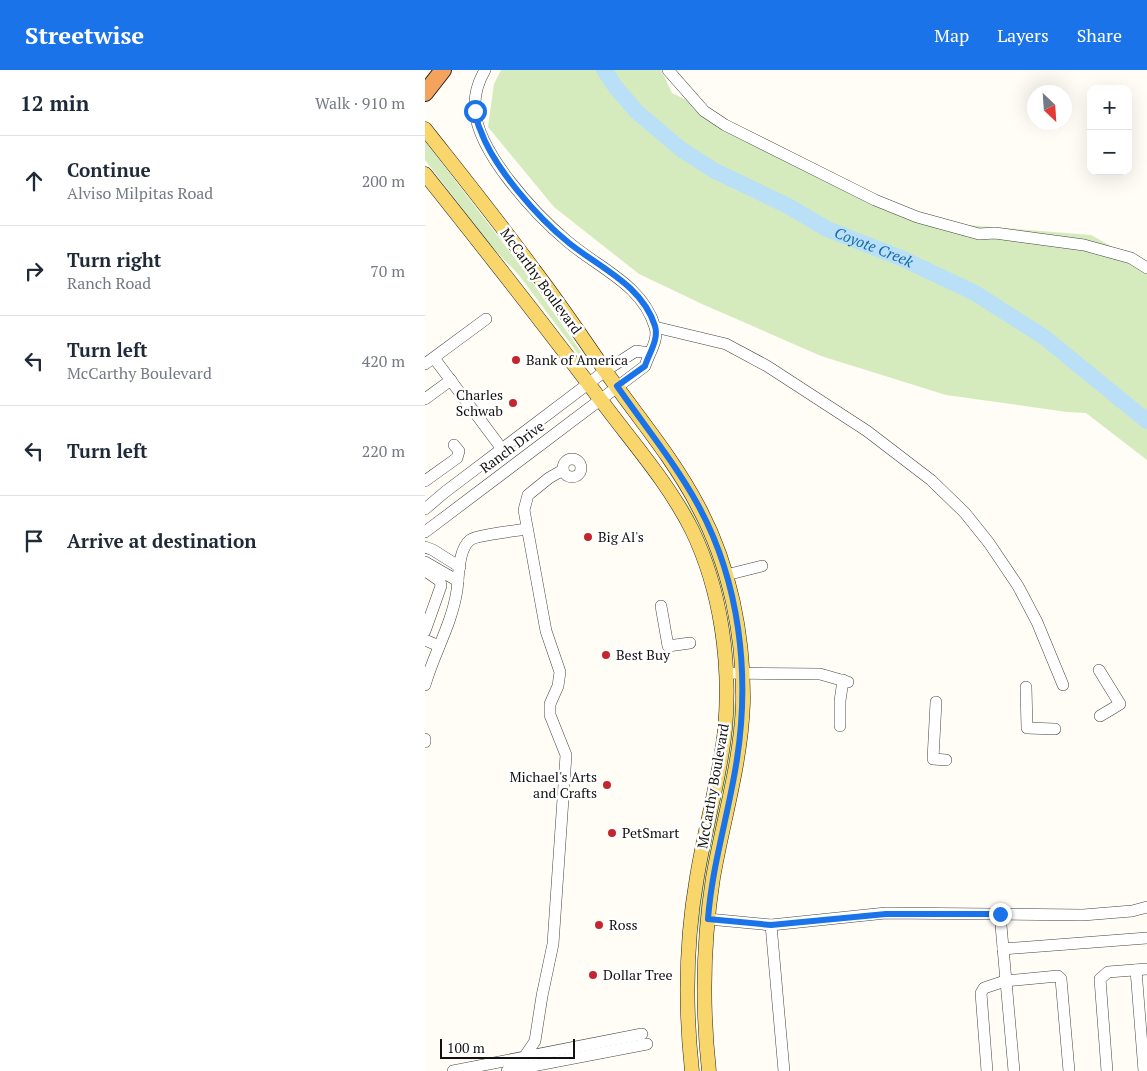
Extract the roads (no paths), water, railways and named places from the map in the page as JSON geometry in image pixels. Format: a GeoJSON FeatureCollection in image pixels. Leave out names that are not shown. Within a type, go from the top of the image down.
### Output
{"type":"FeatureCollection","features":[{"type":"Feature","properties":{"kind":"highway"},"geometry":{"type":"LineString","coordinates":[[425,93],[443,70]]}},
{"type":"Feature","properties":{"kind":"main road","name":"McCarthy Boulevard"},"geometry":{"type":"LineString","coordinates":[[425,129],[534,270],[661,448],[698,505],[726,575],[736,616],[743,703],[737,761],[718,851],[708,919],[704,992],[709,1071]]}},
{"type":"Feature","properties":{"kind":"main road","name":"McCarthy Boulevard"},"geometry":{"type":"LineString","coordinates":[[425,174],[499,267],[658,476],[692,531],[705,563],[720,620],[727,674],[725,730],[721,759],[702,848],[693,906],[688,964],[692,1071]]}},
{"type":"Feature","properties":{"kind":"street"},"geometry":{"type":"LineString","coordinates":[[485,70],[476,93],[475,111],[479,129],[488,148],[522,196],[541,218],[567,242],[623,282],[639,296],[655,327],[656,337],[649,354]]}},
{"type":"Feature","properties":{"kind":"street"},"geometry":{"type":"LineString","coordinates":[[668,70],[704,111],[725,125],[875,200],[917,217],[979,234],[995,233],[1084,245],[1131,258],[1147,268]]}},
{"type":"Feature","properties":{"kind":"street"},"geometry":{"type":"LineString","coordinates":[[486,319],[429,361],[451,380],[502,449]]}},
{"type":"Feature","properties":{"kind":"street"},"geometry":{"type":"LineString","coordinates":[[655,327],[726,344],[767,366],[867,431],[931,480],[965,513],[989,543],[1018,586],[1037,622],[1063,685]]}},
{"type":"Feature","properties":{"kind":"street","name":"Ranch Drive"},"geometry":{"type":"LineString","coordinates":[[425,509],[605,371],[636,351],[649,354],[645,366],[425,532]]}},
{"type":"Feature","properties":{"kind":"street"},"geometry":{"type":"LineString","coordinates":[[425,399],[451,380]]}},
{"type":"Feature","properties":{"kind":"street"},"geometry":{"type":"LineString","coordinates":[[425,481],[457,458],[459,451],[454,445]]}},
{"type":"Feature","properties":{"kind":"street"},"geometry":{"type":"LineString","coordinates":[[513,1070],[531,1050],[535,1041],[553,944],[566,755],[550,715],[550,704],[558,686],[560,672],[545,631],[524,510],[528,495],[549,478],[563,470]]}},
{"type":"Feature","properties":{"kind":"street"},"geometry":{"type":"LineString","coordinates":[[425,682],[427,668],[446,631],[457,594],[463,546],[472,538],[526,529]]}},
{"type":"Feature","properties":{"kind":"street"},"geometry":{"type":"LineString","coordinates":[[425,547],[461,567]]}},
{"type":"Feature","properties":{"kind":"street"},"geometry":{"type":"LineString","coordinates":[[425,562],[458,581]]}},
{"type":"Feature","properties":{"kind":"street"},"geometry":{"type":"LineString","coordinates":[[726,575],[761,566]]}},
{"type":"Feature","properties":{"kind":"street"},"geometry":{"type":"LineString","coordinates":[[425,572],[440,581],[440,590],[425,631]]}},
{"type":"Feature","properties":{"kind":"street"},"geometry":{"type":"LineString","coordinates":[[440,590],[457,594]]}},
{"type":"Feature","properties":{"kind":"street"},"geometry":{"type":"LineString","coordinates":[[661,606],[669,646],[690,643]]}},
{"type":"Feature","properties":{"kind":"street"},"geometry":{"type":"LineString","coordinates":[[425,640],[439,646]]}},
{"type":"Feature","properties":{"kind":"street"},"geometry":{"type":"LineString","coordinates":[[1099,670],[1120,704],[1100,716]]}},
{"type":"Feature","properties":{"kind":"street"},"geometry":{"type":"LineString","coordinates":[[727,674],[820,674],[846,681],[840,701],[840,726]]}},
{"type":"Feature","properties":{"kind":"street"},"geometry":{"type":"LineString","coordinates":[[1026,687],[1027,728],[1055,729]]}},
{"type":"Feature","properties":{"kind":"street"},"geometry":{"type":"LineString","coordinates":[[936,702],[933,759],[946,760]]}},
{"type":"Feature","properties":{"kind":"street"},"geometry":{"type":"LineString","coordinates":[[708,919],[771,925],[886,914],[1083,915],[1132,911],[1147,907]]}},
{"type":"Feature","properties":{"kind":"street"},"geometry":{"type":"LineString","coordinates":[[1000,914],[1014,1071]]}},
{"type":"Feature","properties":{"kind":"street"},"geometry":{"type":"LineString","coordinates":[[771,925],[784,1071]]}},
{"type":"Feature","properties":{"kind":"street"},"geometry":{"type":"LineString","coordinates":[[1003,949],[1147,938]]}},
{"type":"Feature","properties":{"kind":"street"},"geometry":{"type":"LineString","coordinates":[[1107,1071],[1100,979],[1108,972],[1141,970],[1143,1071]]}},
{"type":"Feature","properties":{"kind":"street"},"geometry":{"type":"LineString","coordinates":[[987,1071],[981,993],[984,988],[1005,981],[1057,976],[1061,979],[1069,1071]]}},
{"type":"Feature","properties":{"kind":"street"},"geometry":{"type":"LineString","coordinates":[[453,1071],[645,1039],[513,1070]]}},
{"type":"Feature","properties":{"kind":"waterway","name":"Coyote Creek"},"geometry":{"type":"LineString","coordinates":[[604,70],[617,89],[637,112],[682,150],[715,171],[788,206],[827,229],[901,258],[975,293],[1044,337],[1147,421]]}},
{"type":"Feature","properties":{"kind":"place","name":"Bank of America"},"geometry":{"type":"Point","coordinates":[516,360]}},
{"type":"Feature","properties":{"kind":"place","name":"Charles Schwab"},"geometry":{"type":"Point","coordinates":[513,403]}},
{"type":"Feature","properties":{"kind":"place","name":"Big Al's"},"geometry":{"type":"Point","coordinates":[588,537]}},
{"type":"Feature","properties":{"kind":"place","name":"Best Buy"},"geometry":{"type":"Point","coordinates":[606,655]}},
{"type":"Feature","properties":{"kind":"place","name":"Michael's Arts and Crafts"},"geometry":{"type":"Point","coordinates":[607,785]}},
{"type":"Feature","properties":{"kind":"place","name":"PetSmart"},"geometry":{"type":"Point","coordinates":[612,833]}},
{"type":"Feature","properties":{"kind":"place","name":"Ross"},"geometry":{"type":"Point","coordinates":[599,925]}},
{"type":"Feature","properties":{"kind":"place","name":"Dollar Tree"},"geometry":{"type":"Point","coordinates":[593,975]}}]}
